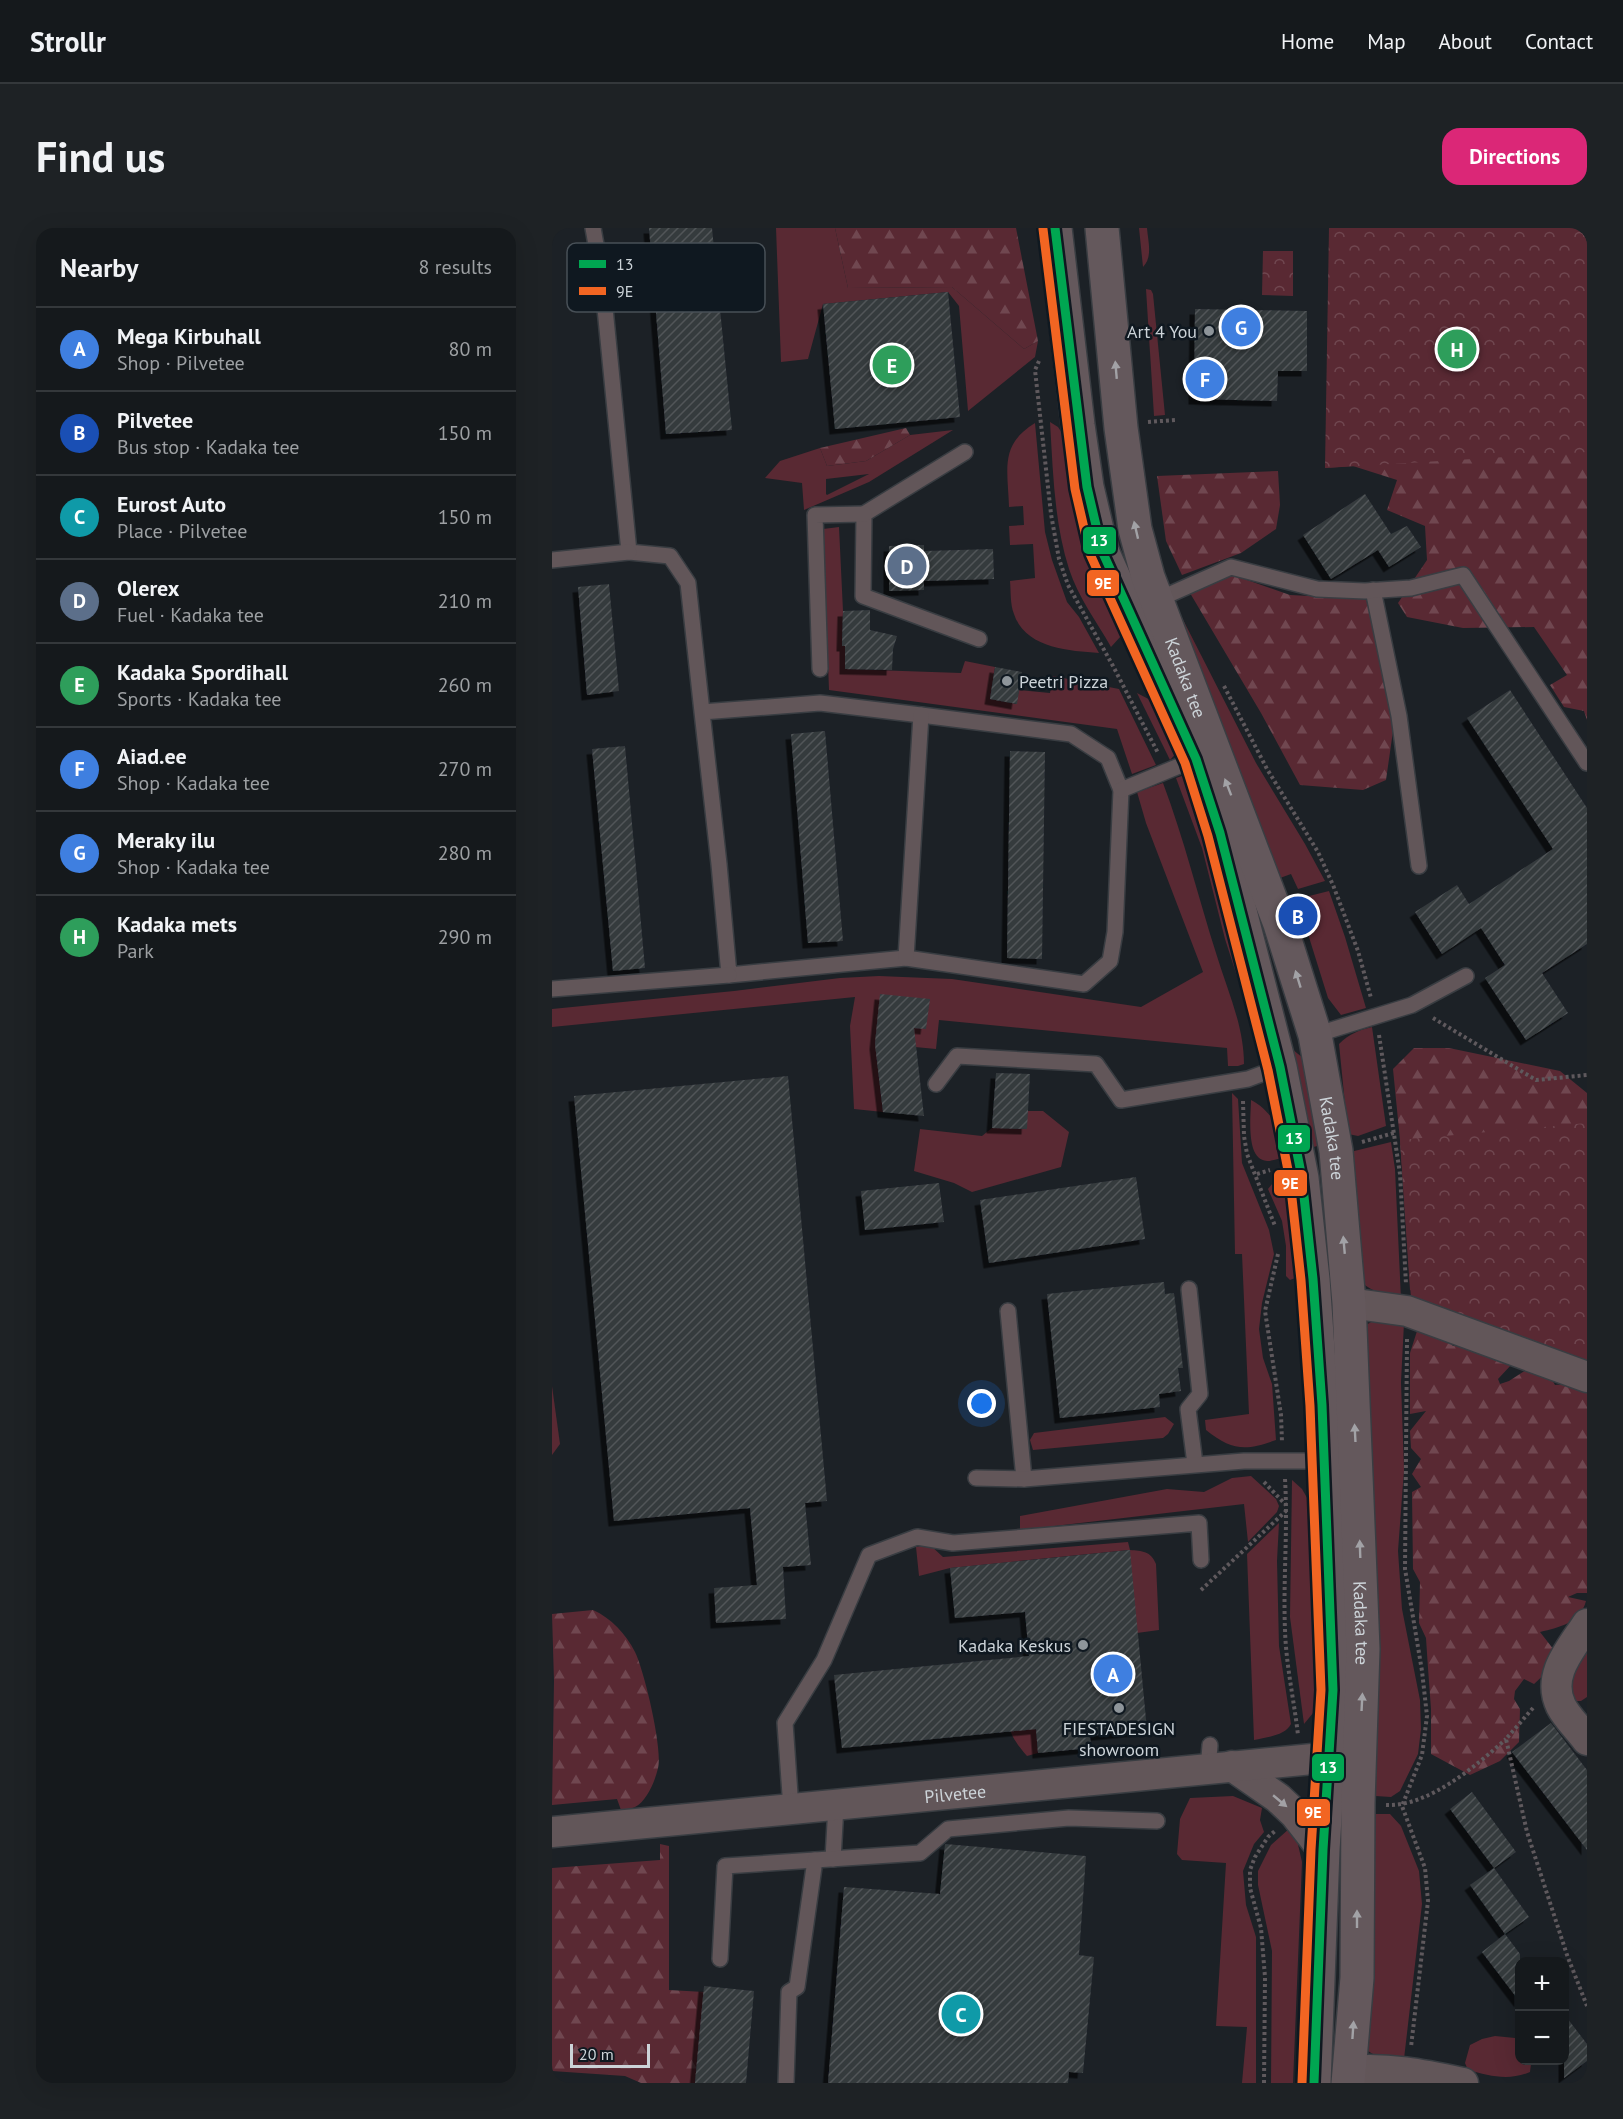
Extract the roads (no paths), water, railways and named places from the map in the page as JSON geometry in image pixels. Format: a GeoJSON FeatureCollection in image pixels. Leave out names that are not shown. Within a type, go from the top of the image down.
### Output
{"type":"FeatureCollection","features":[{"type":"Feature","properties":{"kind":"main road","name":"Kadaka tee"},"geometry":{"type":"LineString","coordinates":[[1055,228],[1073,389],[1087,487],[1102,551],[1196,759],[1220,833],[1280,1067],[1302,1178],[1313,1279],[1324,1461],[1333,1690],[1344,1756],[1357,1978],[1349,2077]]}},
{"type":"Feature","properties":{"kind":"main road","name":"Kadaka tee"},"geometry":{"type":"LineString","coordinates":[[1102,228],[1113,336],[1134,425],[1135,529],[1157,600],[1280,924],[1315,1035],[1336,1151],[1349,1303],[1363,1649],[1344,1756],[1323,1850],[1315,2069]]}},
{"type":"Feature","properties":{"kind":"main road"},"geometry":{"type":"LineString","coordinates":[[1065,310],[1078,327],[1092,337],[1113,336]]}},
{"type":"Feature","properties":{"kind":"main road"},"geometry":{"type":"LineString","coordinates":[[1073,389],[1134,425]]}},
{"type":"Feature","properties":{"kind":"main road"},"geometry":{"type":"LineString","coordinates":[[1268,1021],[1283,1036],[1296,1039],[1315,1035]]}},
{"type":"Feature","properties":{"kind":"main road"},"geometry":{"type":"LineString","coordinates":[[1313,1279],[1336,1300],[1349,1303]]}},
{"type":"Feature","properties":{"kind":"main road"},"geometry":{"type":"LineString","coordinates":[[1324,1461],[1338,1468],[1358,1491]]}},
{"type":"Feature","properties":{"kind":"main road"},"geometry":{"type":"LineString","coordinates":[[1315,2069],[1330,2069],[1349,2077]]}},
{"type":"Feature","properties":{"kind":"street"},"geometry":{"type":"LineString","coordinates":[[1349,1303],[1407,1311],[1587,1377]]}},
{"type":"Feature","properties":{"kind":"street"},"geometry":{"type":"LineString","coordinates":[[1587,1624],[1560,1664],[1555,1687],[1561,1706],[1587,1740]]}},
{"type":"Feature","properties":{"kind":"street","name":"Pilvetee"},"geometry":{"type":"LineString","coordinates":[[552,1832],[836,1805],[1217,1760],[1344,1756]]}},
{"type":"Feature","properties":{"kind":"street"},"geometry":{"type":"LineString","coordinates":[[1217,1760],[1278,1798],[1323,1850]]}},
{"type":"Feature","properties":{"kind":"street"},"geometry":{"type":"LineString","coordinates":[[1349,2077],[1372,2068],[1408,2072],[1462,2083]]}},
{"type":"Feature","properties":{"kind":"lane"},"geometry":{"type":"LineString","coordinates":[[593,228],[596,243]]}},
{"type":"Feature","properties":{"kind":"lane"},"geometry":{"type":"LineString","coordinates":[[605,312],[629,552]]}},
{"type":"Feature","properties":{"kind":"lane"},"geometry":{"type":"LineString","coordinates":[[820,669],[815,515],[864,514],[965,452]]}},
{"type":"Feature","properties":{"kind":"lane"},"geometry":{"type":"LineString","coordinates":[[864,514],[863,596],[979,639]]}},
{"type":"Feature","properties":{"kind":"lane"},"geometry":{"type":"LineString","coordinates":[[552,560],[629,552],[670,556],[688,583],[729,975]]}},
{"type":"Feature","properties":{"kind":"lane"},"geometry":{"type":"LineString","coordinates":[[1146,648],[1157,600],[1231,567],[1317,589],[1411,588],[1463,575],[1587,763]]}},
{"type":"Feature","properties":{"kind":"lane"},"geometry":{"type":"LineString","coordinates":[[1373,590],[1399,716],[1419,866]]}},
{"type":"Feature","properties":{"kind":"lane"},"geometry":{"type":"LineString","coordinates":[[552,988],[729,975],[906,958],[1084,984],[1110,961],[1115,932],[1121,790],[1108,758],[1071,734],[820,704],[702,712]]}},
{"type":"Feature","properties":{"kind":"lane"},"geometry":{"type":"LineString","coordinates":[[906,958],[921,715]]}},
{"type":"Feature","properties":{"kind":"lane"},"geometry":{"type":"LineString","coordinates":[[1121,790],[1196,759]]}},
{"type":"Feature","properties":{"kind":"lane"},"geometry":{"type":"LineString","coordinates":[[1315,1035],[1412,1005],[1466,976]]}},
{"type":"Feature","properties":{"kind":"lane"},"geometry":{"type":"LineString","coordinates":[[936,1084],[957,1056],[1096,1064],[1121,1100],[1248,1079],[1280,1067]]}},
{"type":"Feature","properties":{"kind":"lane"},"geometry":{"type":"LineString","coordinates":[[1189,1289],[1200,1394],[1188,1410],[1195,1464]]}},
{"type":"Feature","properties":{"kind":"lane"},"geometry":{"type":"LineString","coordinates":[[1008,1311],[1024,1479]]}},
{"type":"Feature","properties":{"kind":"lane"},"geometry":{"type":"LineString","coordinates":[[976,1478],[1024,1479],[1195,1464],[1284,1460],[1324,1461]]}},
{"type":"Feature","properties":{"kind":"lane"},"geometry":{"type":"LineString","coordinates":[[791,1809],[785,1723],[824,1660],[869,1555],[917,1537],[952,1543],[1198,1523],[1201,1560]]}},
{"type":"Feature","properties":{"kind":"lane"},"geometry":{"type":"LineString","coordinates":[[833,1859],[836,1805]]}},
{"type":"Feature","properties":{"kind":"lane"},"geometry":{"type":"LineString","coordinates":[[720,1959],[725,1866],[920,1853],[948,1829],[1069,1818],[1157,1821]]}},
{"type":"Feature","properties":{"kind":"lane"},"geometry":{"type":"LineString","coordinates":[[786,2083],[789,1992],[797,1987],[816,1860]]}},
{"type":"Feature","properties":{"kind":"place","name":"Meraky ilu"},"geometry":{"type":"Point","coordinates":[1241,327]}},
{"type":"Feature","properties":{"kind":"place","name":"Art 4 You"},"geometry":{"type":"Point","coordinates":[1209,331]}},
{"type":"Feature","properties":{"kind":"place","name":"Kadaka mets"},"geometry":{"type":"Point","coordinates":[1457,349]}},
{"type":"Feature","properties":{"kind":"place","name":"Kadaka Spordihall"},"geometry":{"type":"Point","coordinates":[892,365]}},
{"type":"Feature","properties":{"kind":"place","name":"Aiad.ee"},"geometry":{"type":"Point","coordinates":[1205,379]}},
{"type":"Feature","properties":{"kind":"place","name":"Olerex"},"geometry":{"type":"Point","coordinates":[907,566]}},
{"type":"Feature","properties":{"kind":"place","name":"Peetri Pizza"},"geometry":{"type":"Point","coordinates":[1007,681]}},
{"type":"Feature","properties":{"kind":"place","name":"Pilvetee"},"geometry":{"type":"Point","coordinates":[1298,916]}},
{"type":"Feature","properties":{"kind":"place","name":"Kadaka Keskus"},"geometry":{"type":"Point","coordinates":[1083,1645]}},
{"type":"Feature","properties":{"kind":"place","name":"Mega Kirbuhall"},"geometry":{"type":"Point","coordinates":[1113,1674]}},
{"type":"Feature","properties":{"kind":"place","name":"FIESTADESIGN showroom"},"geometry":{"type":"Point","coordinates":[1119,1708]}},
{"type":"Feature","properties":{"kind":"place","name":"Eurost Auto"},"geometry":{"type":"Point","coordinates":[961,2014]}}]}
